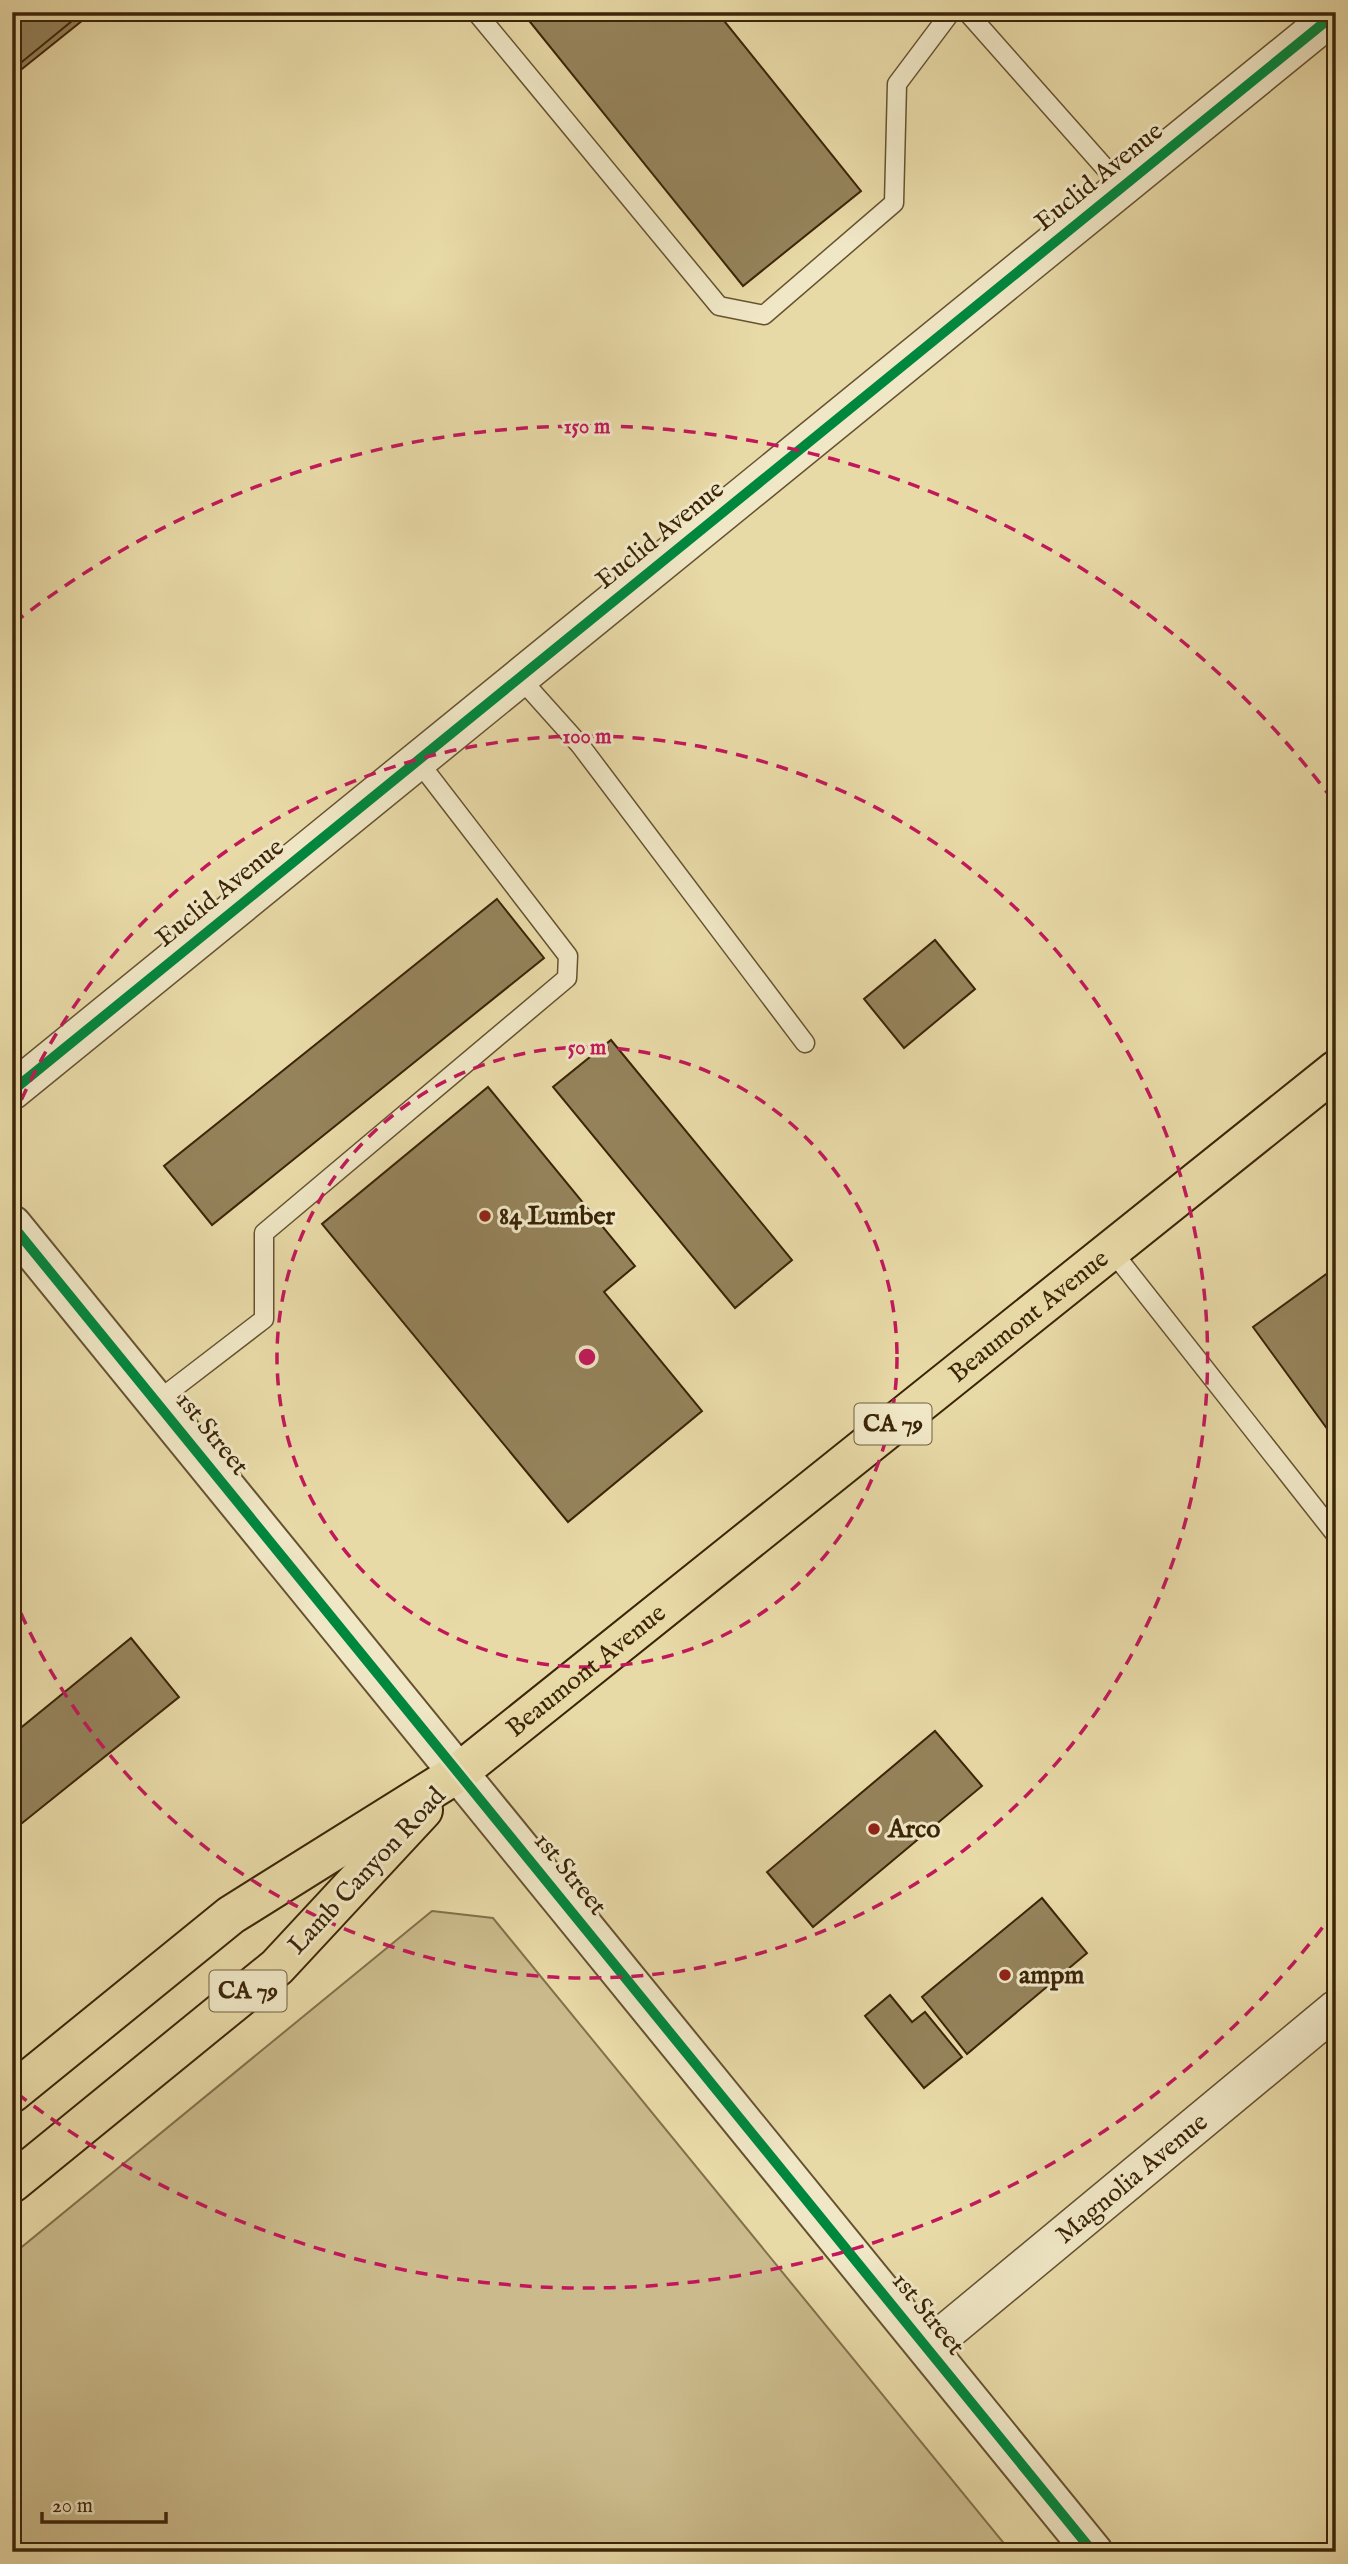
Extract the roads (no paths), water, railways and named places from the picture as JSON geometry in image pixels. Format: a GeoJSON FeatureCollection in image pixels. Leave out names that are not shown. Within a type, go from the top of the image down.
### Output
{"type":"FeatureCollection","features":[{"type":"Feature","properties":{"kind":"highway","name":"Beaumont Avenue"},"geometry":{"type":"LineString","coordinates":[[458,1773],[1336,1070]]}},
{"type":"Feature","properties":{"kind":"highway","name":"Lamb Canyon Road"},"geometry":{"type":"LineString","coordinates":[[12,2093],[231,1915],[458,1773]]}},
{"type":"Feature","properties":{"kind":"highway","name":"Lamb Canyon Road"},"geometry":{"type":"LineString","coordinates":[[12,2183],[277,1967],[458,1773]]}},
{"type":"Feature","properties":{"kind":"street","name":"Euclid Avenue"},"geometry":{"type":"LineString","coordinates":[[12,1091],[1336,13]]}},
{"type":"Feature","properties":{"kind":"street","name":"1st Street"},"geometry":{"type":"LineString","coordinates":[[12,1225],[1093,2552]]}},
{"type":"Feature","properties":{"kind":"street","name":"Magnolia Avenue"},"geometry":{"type":"LineString","coordinates":[[927,2348],[1336,2009]]}},
{"type":"Feature","properties":{"kind":"lane"},"geometry":{"type":"LineString","coordinates":[[476,12],[719,306],[764,315],[894,203],[897,84],[951,12]]}},
{"type":"Feature","properties":{"kind":"lane"},"geometry":{"type":"LineString","coordinates":[[967,12],[1122,187]]}},
{"type":"Feature","properties":{"kind":"lane"},"geometry":{"type":"LineString","coordinates":[[520,678],[580,745],[805,1043]]}},
{"type":"Feature","properties":{"kind":"lane"},"geometry":{"type":"LineString","coordinates":[[156,1402],[264,1319],[264,1233],[566,978],[568,956],[418,761]]}},
{"type":"Feature","properties":{"kind":"lane"},"geometry":{"type":"LineString","coordinates":[[1112,1251],[1336,1535]]}},
{"type":"Feature","properties":{"kind":"place","name":"84 Lumber"},"geometry":{"type":"Point","coordinates":[485,1216]}},
{"type":"Feature","properties":{"kind":"place","name":"Arco"},"geometry":{"type":"Point","coordinates":[874,1829]}},
{"type":"Feature","properties":{"kind":"place","name":"ampm"},"geometry":{"type":"Point","coordinates":[1005,1975]}}]}
